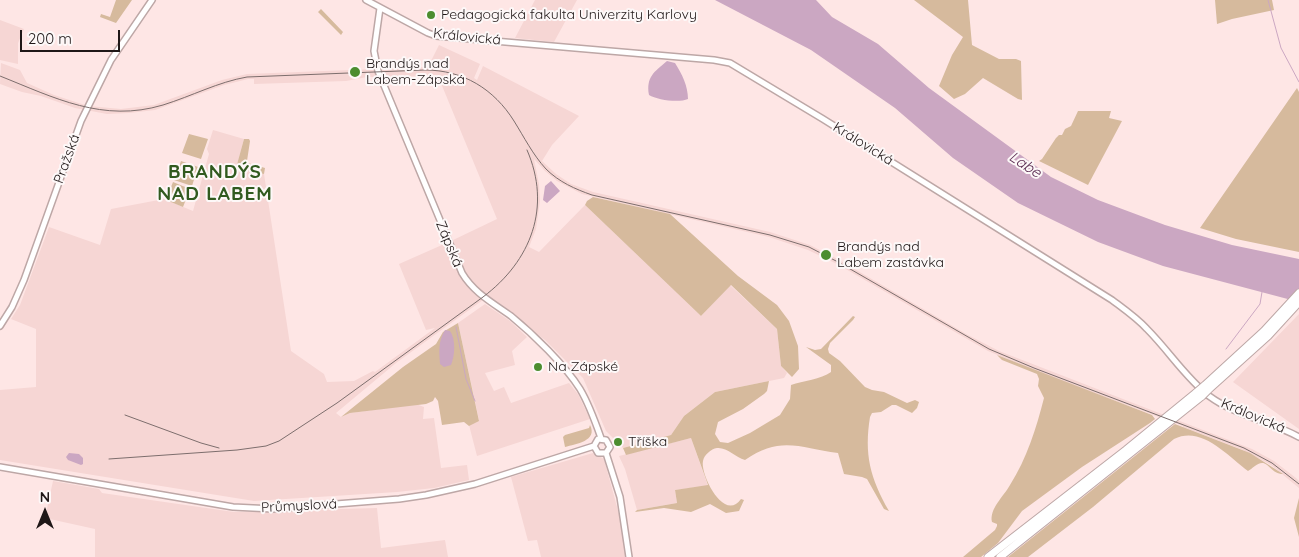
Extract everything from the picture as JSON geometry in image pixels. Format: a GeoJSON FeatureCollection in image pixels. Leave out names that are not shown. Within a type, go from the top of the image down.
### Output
{"type":"FeatureCollection","features":[{"type":"Feature","properties":{"kind":"highway"},"geometry":{"type":"LineString","coordinates":[[1279,320],[1299,293]]}},
{"type":"Feature","properties":{"kind":"highway"},"geometry":{"type":"LineString","coordinates":[[1000,557],[1206,388],[1237,365],[1279,320],[1299,302]]}},
{"type":"Feature","properties":{"kind":"highway"},"geometry":{"type":"LineString","coordinates":[[988,557],[1199,394]]}},
{"type":"Feature","properties":{"kind":"main road","name":"Pražská"},"geometry":{"type":"LineString","coordinates":[[0,326],[14,303],[24,280],[81,120],[111,60],[152,0]]}},
{"type":"Feature","properties":{"kind":"main road","name":"Královická"},"geometry":{"type":"LineString","coordinates":[[366,0],[428,34],[436,36],[714,60],[730,63],[832,124],[1112,300],[1148,330],[1186,375],[1212,398],[1237,411],[1299,437]]}},
{"type":"Feature","properties":{"kind":"main road","name":"Zápská"},"geometry":{"type":"LineString","coordinates":[[380,8],[374,51],[378,71],[459,268],[465,278],[478,292],[523,327],[567,372],[584,396],[601,438]]}},
{"type":"Feature","properties":{"kind":"main road"},"geometry":{"type":"LineString","coordinates":[[606,454],[597,453],[594,446],[596,441],[601,438],[610,445],[606,454],[620,496],[630,557]]}},
{"type":"Feature","properties":{"kind":"main road","name":"Průmyslová"},"geometry":{"type":"LineString","coordinates":[[0,467],[233,507],[273,509],[426,495],[475,484],[594,446]]}},
{"type":"Feature","properties":{"kind":"shaded area"},"geometry":{"type":"Polygon","coordinates":[[[116,0],[132,0],[116,23],[100,17],[101,14],[110,17],[116,0]]]}},
{"type":"Feature","properties":{"kind":"shaded area"},"geometry":{"type":"Polygon","coordinates":[[[535,0],[577,0],[554,42],[515,38],[535,0]]]}},
{"type":"Feature","properties":{"kind":"shaded area"},"geometry":{"type":"Polygon","coordinates":[[[914,0],[968,0],[972,45],[999,59],[1016,59],[1021,61],[1022,100],[983,78],[965,94],[954,99],[939,86],[952,55],[963,37],[914,0]]]}},
{"type":"Feature","properties":{"kind":"shaded area"},"geometry":{"type":"Polygon","coordinates":[[[1215,0],[1272,0],[1274,10],[1217,24],[1215,0]]]}},
{"type":"Feature","properties":{"kind":"shaded area"},"geometry":{"type":"Polygon","coordinates":[[[321,9],[343,32],[341,35],[318,12],[321,9]]]}},
{"type":"Feature","properties":{"kind":"shaded area"},"geometry":{"type":"Polygon","coordinates":[[[0,20],[24,29],[18,43],[18,64],[0,60],[0,20]]]}},
{"type":"Feature","properties":{"kind":"shaded area"},"geometry":{"type":"Polygon","coordinates":[[[439,45],[480,64],[474,78],[477,80],[483,66],[579,116],[552,145],[542,161],[571,184],[593,192],[770,232],[810,245],[999,351],[1252,449],[1274,461],[1296,478],[1299,481],[1299,488],[1271,465],[1243,450],[988,351],[837,264],[808,250],[769,237],[582,194],[557,181],[534,159],[540,201],[536,229],[529,247],[539,252],[585,205],[701,316],[730,285],[777,329],[781,366],[787,373],[784,378],[715,392],[684,416],[671,435],[623,448],[606,431],[583,378],[545,340],[487,297],[396,363],[336,413],[341,417],[350,413],[416,404],[424,407],[423,419],[434,418],[441,468],[467,465],[469,480],[434,488],[397,492],[254,501],[0,460],[0,390],[36,387],[36,329],[11,319],[20,305],[49,227],[100,245],[111,209],[164,199],[193,211],[209,154],[207,149],[213,130],[244,139],[236,168],[264,174],[291,351],[324,374],[327,382],[354,381],[373,371],[375,372],[435,328],[426,330],[399,264],[497,219],[438,76],[367,77],[346,81],[254,84],[254,79],[248,79],[224,85],[155,110],[107,114],[75,108],[0,84],[1,63],[20,70],[27,83],[54,95],[88,106],[121,109],[154,105],[222,80],[247,74],[428,67],[439,45]]]}},
{"type":"Feature","properties":{"kind":"shaded area"},"geometry":{"type":"Polygon","coordinates":[[[1297,88],[1299,92],[1299,252],[1236,239],[1200,228],[1297,88]]]}},
{"type":"Feature","properties":{"kind":"shaded area"},"geometry":{"type":"Polygon","coordinates":[[[1078,111],[1111,111],[1109,118],[1122,121],[1088,185],[1039,161],[1056,138],[1071,126],[1078,111]]]}},
{"type":"Feature","properties":{"kind":"shaded area"},"geometry":{"type":"Polygon","coordinates":[[[189,134],[208,139],[201,159],[182,153],[189,134]]]}},
{"type":"Feature","properties":{"kind":"shaded area"},"geometry":{"type":"Polygon","coordinates":[[[244,139],[249,139],[250,141],[248,163],[265,168],[264,174],[236,168],[244,139]]]}},
{"type":"Feature","properties":{"kind":"shaded area"},"geometry":{"type":"Polygon","coordinates":[[[181,161],[198,167],[192,186],[174,180],[181,161]]]}},
{"type":"Feature","properties":{"kind":"shaded area"},"geometry":{"type":"Polygon","coordinates":[[[173,182],[190,189],[183,207],[166,200],[173,182]]]}},
{"type":"Feature","properties":{"kind":"shaded area"},"geometry":{"type":"Polygon","coordinates":[[[593,197],[670,214],[738,276],[777,305],[789,321],[798,346],[799,369],[792,377],[781,366],[777,329],[731,285],[701,316],[585,205],[593,197]]]}},
{"type":"Feature","properties":{"kind":"shaded area"},"geometry":{"type":"Polygon","coordinates":[[[485,304],[510,321],[527,337],[512,351],[515,365],[485,373],[494,391],[504,387],[511,403],[569,383],[578,394],[590,419],[477,456],[469,425],[479,420],[458,323],[485,304]]]}},
{"type":"Feature","properties":{"kind":"shaded area"},"geometry":{"type":"Polygon","coordinates":[[[1299,314],[1299,429],[1233,382],[1299,314]]]}},
{"type":"Feature","properties":{"kind":"shaded area"},"geometry":{"type":"Polygon","coordinates":[[[853,316],[855,317],[853,320],[830,343],[829,353],[840,361],[865,387],[884,392],[907,403],[915,400],[919,402],[917,408],[912,413],[892,405],[881,412],[872,413],[870,417],[868,454],[870,466],[877,488],[889,511],[884,509],[867,479],[844,474],[838,453],[802,446],[780,445],[758,452],[745,460],[721,448],[712,450],[706,455],[703,467],[705,476],[714,494],[727,505],[734,505],[741,499],[744,500],[739,511],[726,513],[710,504],[691,512],[664,508],[635,512],[637,510],[677,503],[675,490],[708,485],[691,438],[626,455],[623,448],[671,435],[684,416],[715,392],[769,381],[767,391],[764,394],[743,409],[718,422],[715,434],[720,442],[728,443],[750,433],[780,415],[790,399],[791,385],[831,372],[831,365],[806,347],[815,350],[821,349],[853,316]]]}},
{"type":"Feature","properties":{"kind":"shaded area"},"geometry":{"type":"Polygon","coordinates":[[[458,323],[479,421],[469,426],[464,422],[442,425],[438,401],[435,397],[433,401],[426,404],[350,413],[341,417],[403,367],[436,344],[443,332],[458,323]]]}},
{"type":"Feature","properties":{"kind":"shaded area"},"geometry":{"type":"Polygon","coordinates":[[[997,355],[1152,415],[1155,419],[1082,467],[1022,511],[998,543],[981,557],[963,557],[995,530],[997,524],[992,522],[993,512],[1016,475],[1026,454],[1044,398],[1038,386],[1039,379],[1037,374],[1002,360],[997,355]]]}},
{"type":"Feature","properties":{"kind":"shaded area"},"geometry":{"type":"Polygon","coordinates":[[[1175,424],[1250,453],[1283,474],[1279,474],[1264,463],[1256,465],[1248,471],[1222,450],[1204,439],[1184,436],[1174,439],[1093,507],[1028,557],[1008,557],[1175,424]]]}},
{"type":"Feature","properties":{"kind":"shaded area"},"geometry":{"type":"Polygon","coordinates":[[[590,425],[592,430],[589,438],[580,443],[565,447],[563,437],[565,435],[589,428],[590,425]]]}},
{"type":"Feature","properties":{"kind":"shaded area"},"geometry":{"type":"Polygon","coordinates":[[[691,438],[708,486],[675,490],[677,503],[637,510],[625,469],[619,456],[691,438]]]}},
{"type":"Feature","properties":{"kind":"shaded area"},"geometry":{"type":"Polygon","coordinates":[[[593,453],[604,459],[620,518],[626,557],[541,557],[537,540],[528,541],[511,477],[593,453]]]}},
{"type":"Feature","properties":{"kind":"shaded area"},"geometry":{"type":"Polygon","coordinates":[[[53,481],[99,489],[102,493],[234,512],[377,508],[381,548],[445,540],[448,557],[95,557],[95,529],[45,518],[53,481]]]}},
{"type":"Feature","properties":{"kind":"shaded area"},"geometry":{"type":"Polygon","coordinates":[[[1299,498],[1299,537],[1294,518],[1299,498]]]}},
{"type":"Feature","properties":{"kind":"water","name":"Labe"},"geometry":{"type":"Polygon","coordinates":[[[715,0],[816,0],[832,17],[878,44],[929,88],[1051,177],[1098,200],[1165,225],[1232,245],[1299,259],[1299,302],[1163,266],[1098,242],[1018,203],[953,158],[895,108],[811,50],[715,0]]]}},
{"type":"Feature","properties":{"kind":"water"},"geometry":{"type":"Polygon","coordinates":[[[667,61],[675,63],[680,71],[686,85],[688,99],[679,101],[668,100],[649,95],[648,89],[652,75],[667,61]]]}},
{"type":"Feature","properties":{"kind":"water"},"geometry":{"type":"Polygon","coordinates":[[[551,181],[560,191],[547,203],[543,200],[545,186],[551,181]]]}},
{"type":"Feature","properties":{"kind":"water"},"geometry":{"type":"Polygon","coordinates":[[[445,330],[450,331],[452,334],[454,348],[451,365],[444,367],[440,364],[439,351],[445,330]]]}},
{"type":"Feature","properties":{"kind":"water"},"geometry":{"type":"Polygon","coordinates":[[[69,453],[79,454],[83,458],[83,464],[68,460],[66,457],[69,453]]]}},
{"type":"Feature","properties":{"kind":"waterway"},"geometry":{"type":"LineString","coordinates":[[1268,0],[1281,48],[1299,82]]}},
{"type":"Feature","properties":{"kind":"waterway"},"geometry":{"type":"LineString","coordinates":[[1226,349],[1260,304],[1262,292]]}},
{"type":"Feature","properties":{"kind":"waterway"},"geometry":{"type":"LineString","coordinates":[[456,327],[466,379],[475,401]]}},
{"type":"Feature","properties":{"kind":"railway"},"geometry":{"type":"LineString","coordinates":[[0,76],[80,106],[120,111],[141,110],[163,105],[226,82],[247,77],[425,70],[452,73],[476,84],[497,100],[514,121],[541,164],[556,178],[573,188],[592,195],[770,235],[809,247],[989,349],[1244,448],[1272,463],[1299,484]]}},
{"type":"Feature","properties":{"kind":"railway"},"geometry":{"type":"LineString","coordinates":[[109,459],[237,450],[266,446],[279,441],[337,403],[483,297],[500,283],[514,267],[525,250],[532,231],[537,212],[537,192],[534,171],[527,150]]}},
{"type":"Feature","properties":{"kind":"railway"},"geometry":{"type":"LineString","coordinates":[[125,415],[219,448]]}},
{"type":"Feature","properties":{"kind":"place","name":"Pedagogická fakulta Univerzity Karlovy"},"geometry":{"type":"Point","coordinates":[431,15]}},
{"type":"Feature","properties":{"kind":"place","name":"Brandýs nad Labem-Zápská"},"geometry":{"type":"Point","coordinates":[355,72]}},
{"type":"Feature","properties":{"kind":"place","name":"Brandýs nad Labem zastávka"},"geometry":{"type":"Point","coordinates":[826,255]}},
{"type":"Feature","properties":{"kind":"place","name":"Na Zápské"},"geometry":{"type":"Point","coordinates":[538,367]}},
{"type":"Feature","properties":{"kind":"place","name":"Tříška"},"geometry":{"type":"Point","coordinates":[618,442]}},
{"type":"Feature","properties":{"kind":"district","name":"BRANDÝS NAD LABEM"},"geometry":{"type":"Point","coordinates":[215,183]}}]}
